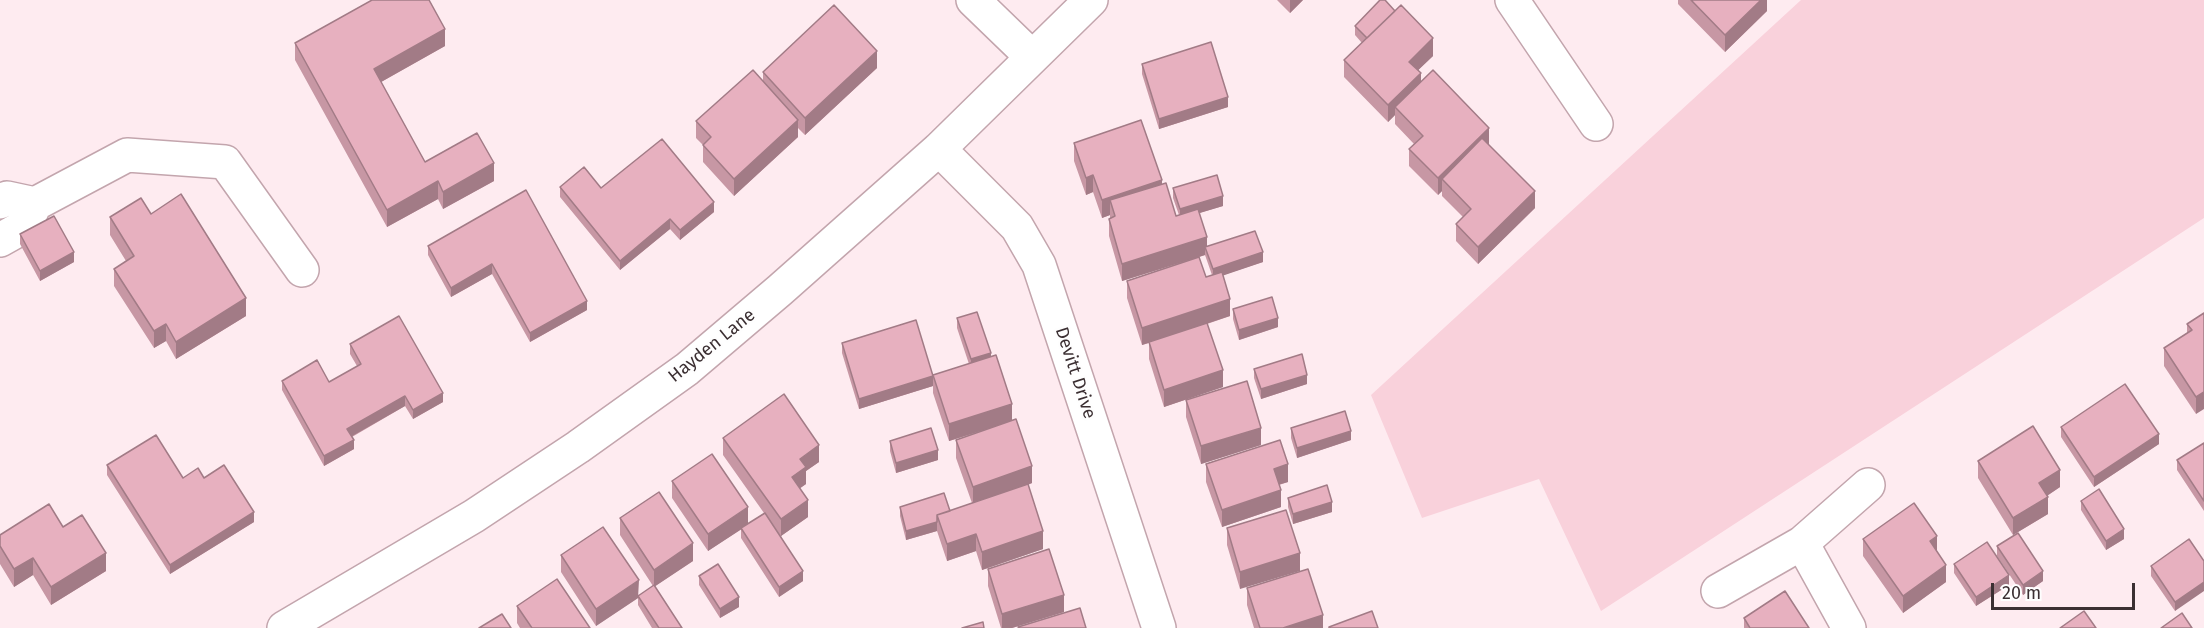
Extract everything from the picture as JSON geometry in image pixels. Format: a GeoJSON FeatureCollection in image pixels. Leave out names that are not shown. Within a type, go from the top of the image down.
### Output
{"type":"FeatureCollection","features":[{"type":"Feature","properties":{"kind":"street"},"geometry":{"type":"LineString","coordinates":[[973,0],[1032,57]]}},
{"type":"Feature","properties":{"kind":"street","name":"Hayden Lane"},"geometry":{"type":"LineString","coordinates":[[284,628],[474,516],[578,447],[687,369],[939,149],[1091,0]]}},
{"type":"Feature","properties":{"kind":"street"},"geometry":{"type":"LineString","coordinates":[[1512,0],[1596,124]]}},
{"type":"Feature","properties":{"kind":"street","name":"Devitt Drive"},"geometry":{"type":"LineString","coordinates":[[939,149],[1017,226],[1039,265],[1159,628]]}},
{"type":"Feature","properties":{"kind":"street"},"geometry":{"type":"LineString","coordinates":[[0,240],[25,226],[35,204],[127,155],[225,162],[302,270]]}},
{"type":"Feature","properties":{"kind":"street"},"geometry":{"type":"LineString","coordinates":[[0,202],[7,198],[35,204]]}},
{"type":"Feature","properties":{"kind":"street"},"geometry":{"type":"LineString","coordinates":[[1718,591],[1802,543],[1868,484]]}},
{"type":"Feature","properties":{"kind":"street"},"geometry":{"type":"LineString","coordinates":[[1802,543],[1849,628]]}},
{"type":"Feature","properties":{"kind":"shaded area"},"geometry":{"type":"Polygon","coordinates":[[[1801,0],[2204,0],[2204,218],[1601,611],[1539,479],[1422,518],[1371,395],[1801,0]]]}},
{"type":"Feature","properties":{"kind":"building"},"geometry":{"type":"Polygon","coordinates":[[[372,0],[429,0],[445,29],[374,69],[425,162],[477,133],[494,163],[443,192],[438,181],[387,210],[295,43],[372,0]]]}},
{"type":"Feature","properties":{"kind":"building"},"geometry":{"type":"Polygon","coordinates":[[[1380,0],[1385,0],[1395,11],[1367,38],[1355,26],[1380,0]]]}},
{"type":"Feature","properties":{"kind":"building"},"geometry":{"type":"Polygon","coordinates":[[[1691,0],[1761,0],[1725,35],[1691,0]]]}},
{"type":"Feature","properties":{"kind":"building"},"geometry":{"type":"Polygon","coordinates":[[[834,5],[877,51],[805,118],[763,72],[834,5]]]}},
{"type":"Feature","properties":{"kind":"building"},"geometry":{"type":"Polygon","coordinates":[[[1401,5],[1433,38],[1409,62],[1421,73],[1388,105],[1344,60],[1401,5]]]}},
{"type":"Feature","properties":{"kind":"building"},"geometry":{"type":"Polygon","coordinates":[[[1211,42],[1228,97],[1159,119],[1142,64],[1211,42]]]}},
{"type":"Feature","properties":{"kind":"building"},"geometry":{"type":"Polygon","coordinates":[[[753,70],[798,120],[734,179],[703,145],[711,137],[696,121],[753,70]]]}},
{"type":"Feature","properties":{"kind":"building"},"geometry":{"type":"Polygon","coordinates":[[[1433,70],[1489,128],[1438,178],[1409,149],[1423,136],[1395,107],[1433,70]]]}},
{"type":"Feature","properties":{"kind":"building"},"geometry":{"type":"Polygon","coordinates":[[[1141,120],[1162,180],[1102,200],[1093,175],[1086,178],[1074,143],[1141,120]]]}},
{"type":"Feature","properties":{"kind":"building"},"geometry":{"type":"Polygon","coordinates":[[[1482,138],[1535,191],[1478,247],[1456,224],[1471,209],[1442,179],[1482,138]]]}},
{"type":"Feature","properties":{"kind":"building"},"geometry":{"type":"Polygon","coordinates":[[[662,139],[714,202],[680,230],[670,219],[620,261],[560,187],[584,167],[601,188],[662,139]]]}},
{"type":"Feature","properties":{"kind":"building"},"geometry":{"type":"Polygon","coordinates":[[[1217,175],[1223,196],[1180,209],[1173,188],[1217,175]]]}},
{"type":"Feature","properties":{"kind":"building"},"geometry":{"type":"Polygon","coordinates":[[[1166,183],[1176,216],[1198,209],[1207,237],[1122,264],[1109,219],[1115,216],[1110,200],[1166,183]]]}},
{"type":"Feature","properties":{"kind":"building"},"geometry":{"type":"Polygon","coordinates":[[[526,190],[587,301],[530,333],[492,264],[451,288],[428,246],[526,190]]]}},
{"type":"Feature","properties":{"kind":"building"},"geometry":{"type":"Polygon","coordinates":[[[181,194],[246,298],[176,342],[166,324],[154,331],[114,269],[134,256],[110,217],[141,198],[151,214],[181,194]]]}},
{"type":"Feature","properties":{"kind":"building"},"geometry":{"type":"Polygon","coordinates":[[[54,216],[74,252],[40,271],[20,234],[54,216]]]}},
{"type":"Feature","properties":{"kind":"building"},"geometry":{"type":"Polygon","coordinates":[[[1255,231],[1263,252],[1213,269],[1205,247],[1255,231]]]}},
{"type":"Feature","properties":{"kind":"building"},"geometry":{"type":"Polygon","coordinates":[[[1199,257],[1206,277],[1222,272],[1230,299],[1142,328],[1127,281],[1199,257]]]}},
{"type":"Feature","properties":{"kind":"building"},"geometry":{"type":"Polygon","coordinates":[[[1272,297],[1278,318],[1239,330],[1233,309],[1272,297]]]}},
{"type":"Feature","properties":{"kind":"building"},"geometry":{"type":"Polygon","coordinates":[[[977,312],[991,353],[971,359],[957,318],[977,312]]]}},
{"type":"Feature","properties":{"kind":"building"},"geometry":{"type":"Polygon","coordinates":[[[2204,313],[2204,392],[2196,397],[2164,348],[2192,330],[2187,324],[2204,313]]]}},
{"type":"Feature","properties":{"kind":"building"},"geometry":{"type":"Polygon","coordinates":[[[399,316],[443,393],[413,410],[405,396],[347,429],[354,440],[324,456],[282,381],[317,360],[329,382],[361,364],[350,344],[399,316]]]}},
{"type":"Feature","properties":{"kind":"building"},"geometry":{"type":"Polygon","coordinates":[[[916,320],[933,376],[859,399],[842,343],[916,320]]]}},
{"type":"Feature","properties":{"kind":"building"},"geometry":{"type":"Polygon","coordinates":[[[1207,323],[1223,370],[1164,390],[1149,342],[1207,323]]]}},
{"type":"Feature","properties":{"kind":"building"},"geometry":{"type":"Polygon","coordinates":[[[1302,354],[1307,375],[1261,389],[1254,369],[1302,354]]]}},
{"type":"Feature","properties":{"kind":"building"},"geometry":{"type":"Polygon","coordinates":[[[996,355],[1012,404],[949,424],[933,375],[996,355]]]}},
{"type":"Feature","properties":{"kind":"building"},"geometry":{"type":"Polygon","coordinates":[[[1247,381],[1261,428],[1201,446],[1186,400],[1247,381]]]}},
{"type":"Feature","properties":{"kind":"building"},"geometry":{"type":"Polygon","coordinates":[[[2125,384],[2159,434],[2094,477],[2061,427],[2125,384]]]}},
{"type":"Feature","properties":{"kind":"building"},"geometry":{"type":"Polygon","coordinates":[[[784,394],[819,445],[800,459],[806,467],[792,477],[808,500],[781,519],[723,438],[784,394]]]}},
{"type":"Feature","properties":{"kind":"building"},"geometry":{"type":"Polygon","coordinates":[[[1345,411],[1351,431],[1297,448],[1291,428],[1345,411]]]}},
{"type":"Feature","properties":{"kind":"building"},"geometry":{"type":"Polygon","coordinates":[[[1016,419],[1032,466],[973,487],[956,440],[1016,419]]]}},
{"type":"Feature","properties":{"kind":"building"},"geometry":{"type":"Polygon","coordinates":[[[2033,426],[2060,470],[2039,483],[2048,497],[2013,518],[1978,461],[2033,426]]]}},
{"type":"Feature","properties":{"kind":"building"},"geometry":{"type":"Polygon","coordinates":[[[931,428],[938,450],[896,463],[890,441],[931,428]]]}},
{"type":"Feature","properties":{"kind":"building"},"geometry":{"type":"Polygon","coordinates":[[[156,435],[183,478],[198,468],[204,478],[224,465],[254,512],[170,565],[107,465],[156,435]]]}},
{"type":"Feature","properties":{"kind":"building"},"geometry":{"type":"Polygon","coordinates":[[[1280,440],[1288,464],[1274,469],[1281,490],[1222,510],[1206,464],[1280,440]]]}},
{"type":"Feature","properties":{"kind":"building"},"geometry":{"type":"Polygon","coordinates":[[[2204,443],[2204,501],[2177,460],[2204,443]]]}},
{"type":"Feature","properties":{"kind":"building"},"geometry":{"type":"Polygon","coordinates":[[[712,454],[748,507],[708,534],[672,481],[712,454]]]}},
{"type":"Feature","properties":{"kind":"building"},"geometry":{"type":"Polygon","coordinates":[[[1028,484],[1043,531],[982,552],[976,534],[947,544],[937,515],[1028,484]]]}},
{"type":"Feature","properties":{"kind":"building"},"geometry":{"type":"Polygon","coordinates":[[[1327,485],[1332,502],[1293,514],[1288,498],[1327,485]]]}},
{"type":"Feature","properties":{"kind":"building"},"geometry":{"type":"Polygon","coordinates":[[[2099,489],[2124,529],[2106,541],[2081,501],[2099,489]]]}},
{"type":"Feature","properties":{"kind":"building"},"geometry":{"type":"Polygon","coordinates":[[[659,492],[693,543],[654,570],[620,518],[659,492]]]}},
{"type":"Feature","properties":{"kind":"building"},"geometry":{"type":"Polygon","coordinates":[[[944,493],[950,511],[937,515],[937,522],[906,531],[900,507],[944,493]]]}},
{"type":"Feature","properties":{"kind":"building"},"geometry":{"type":"Polygon","coordinates":[[[1914,503],[1937,536],[1930,541],[1946,565],[1903,596],[1863,539],[1914,503]]]}},
{"type":"Feature","properties":{"kind":"building"},"geometry":{"type":"Polygon","coordinates":[[[49,504],[63,527],[82,515],[106,553],[51,587],[33,558],[14,569],[0,546],[0,535],[49,504]]]}},
{"type":"Feature","properties":{"kind":"building"},"geometry":{"type":"Polygon","coordinates":[[[1286,510],[1300,553],[1240,572],[1227,528],[1286,510]]]}},
{"type":"Feature","properties":{"kind":"building"},"geometry":{"type":"Polygon","coordinates":[[[765,513],[803,571],[779,587],[741,528],[765,513]]]}},
{"type":"Feature","properties":{"kind":"building"},"geometry":{"type":"Polygon","coordinates":[[[603,527],[639,580],[596,609],[561,555],[603,527]]]}},
{"type":"Feature","properties":{"kind":"building"},"geometry":{"type":"Polygon","coordinates":[[[2018,533],[2043,571],[2023,585],[1997,546],[2018,533]]]}},
{"type":"Feature","properties":{"kind":"building"},"geometry":{"type":"Polygon","coordinates":[[[2189,539],[2204,561],[2204,582],[2175,602],[2151,566],[2189,539]]]}},
{"type":"Feature","properties":{"kind":"building"},"geometry":{"type":"Polygon","coordinates":[[[1987,542],[2009,575],[1976,597],[1954,564],[1987,542]]]}},
{"type":"Feature","properties":{"kind":"building"},"geometry":{"type":"Polygon","coordinates":[[[1049,549],[1064,595],[1002,614],[988,569],[1049,549]]]}},
{"type":"Feature","properties":{"kind":"building"},"geometry":{"type":"Polygon","coordinates":[[[718,564],[739,597],[720,609],[699,576],[718,564]]]}},
{"type":"Feature","properties":{"kind":"building"},"geometry":{"type":"Polygon","coordinates":[[[1308,569],[1323,615],[1283,628],[1260,628],[1247,588],[1308,569]]]}},
{"type":"Feature","properties":{"kind":"building"},"geometry":{"type":"Polygon","coordinates":[[[557,579],[590,628],[532,628],[517,606],[557,579]]]}},
{"type":"Feature","properties":{"kind":"building"},"geometry":{"type":"Polygon","coordinates":[[[654,585],[682,628],[659,628],[638,596],[654,585]]]}},
{"type":"Feature","properties":{"kind":"building"},"geometry":{"type":"Polygon","coordinates":[[[1785,591],[1809,628],[1750,628],[1744,618],[1785,591]]]}},
{"type":"Feature","properties":{"kind":"building"},"geometry":{"type":"Polygon","coordinates":[[[1080,608],[1086,628],[1018,627],[1080,608]]]}},
{"type":"Feature","properties":{"kind":"building"},"geometry":{"type":"Polygon","coordinates":[[[1372,611],[1378,628],[1329,628],[1329,627],[1372,611]]]}},
{"type":"Feature","properties":{"kind":"building"},"geometry":{"type":"Polygon","coordinates":[[[2084,611],[2096,628],[2060,628],[2084,611]]]}},
{"type":"Feature","properties":{"kind":"building"},"geometry":{"type":"Polygon","coordinates":[[[2182,613],[2192,628],[2161,628],[2182,613]]]}},
{"type":"Feature","properties":{"kind":"building"},"geometry":{"type":"Polygon","coordinates":[[[502,614],[511,628],[479,628],[502,614]]]}},
{"type":"Feature","properties":{"kind":"building"},"geometry":{"type":"Polygon","coordinates":[[[983,622],[984,628],[962,628],[983,622]]]}}]}
